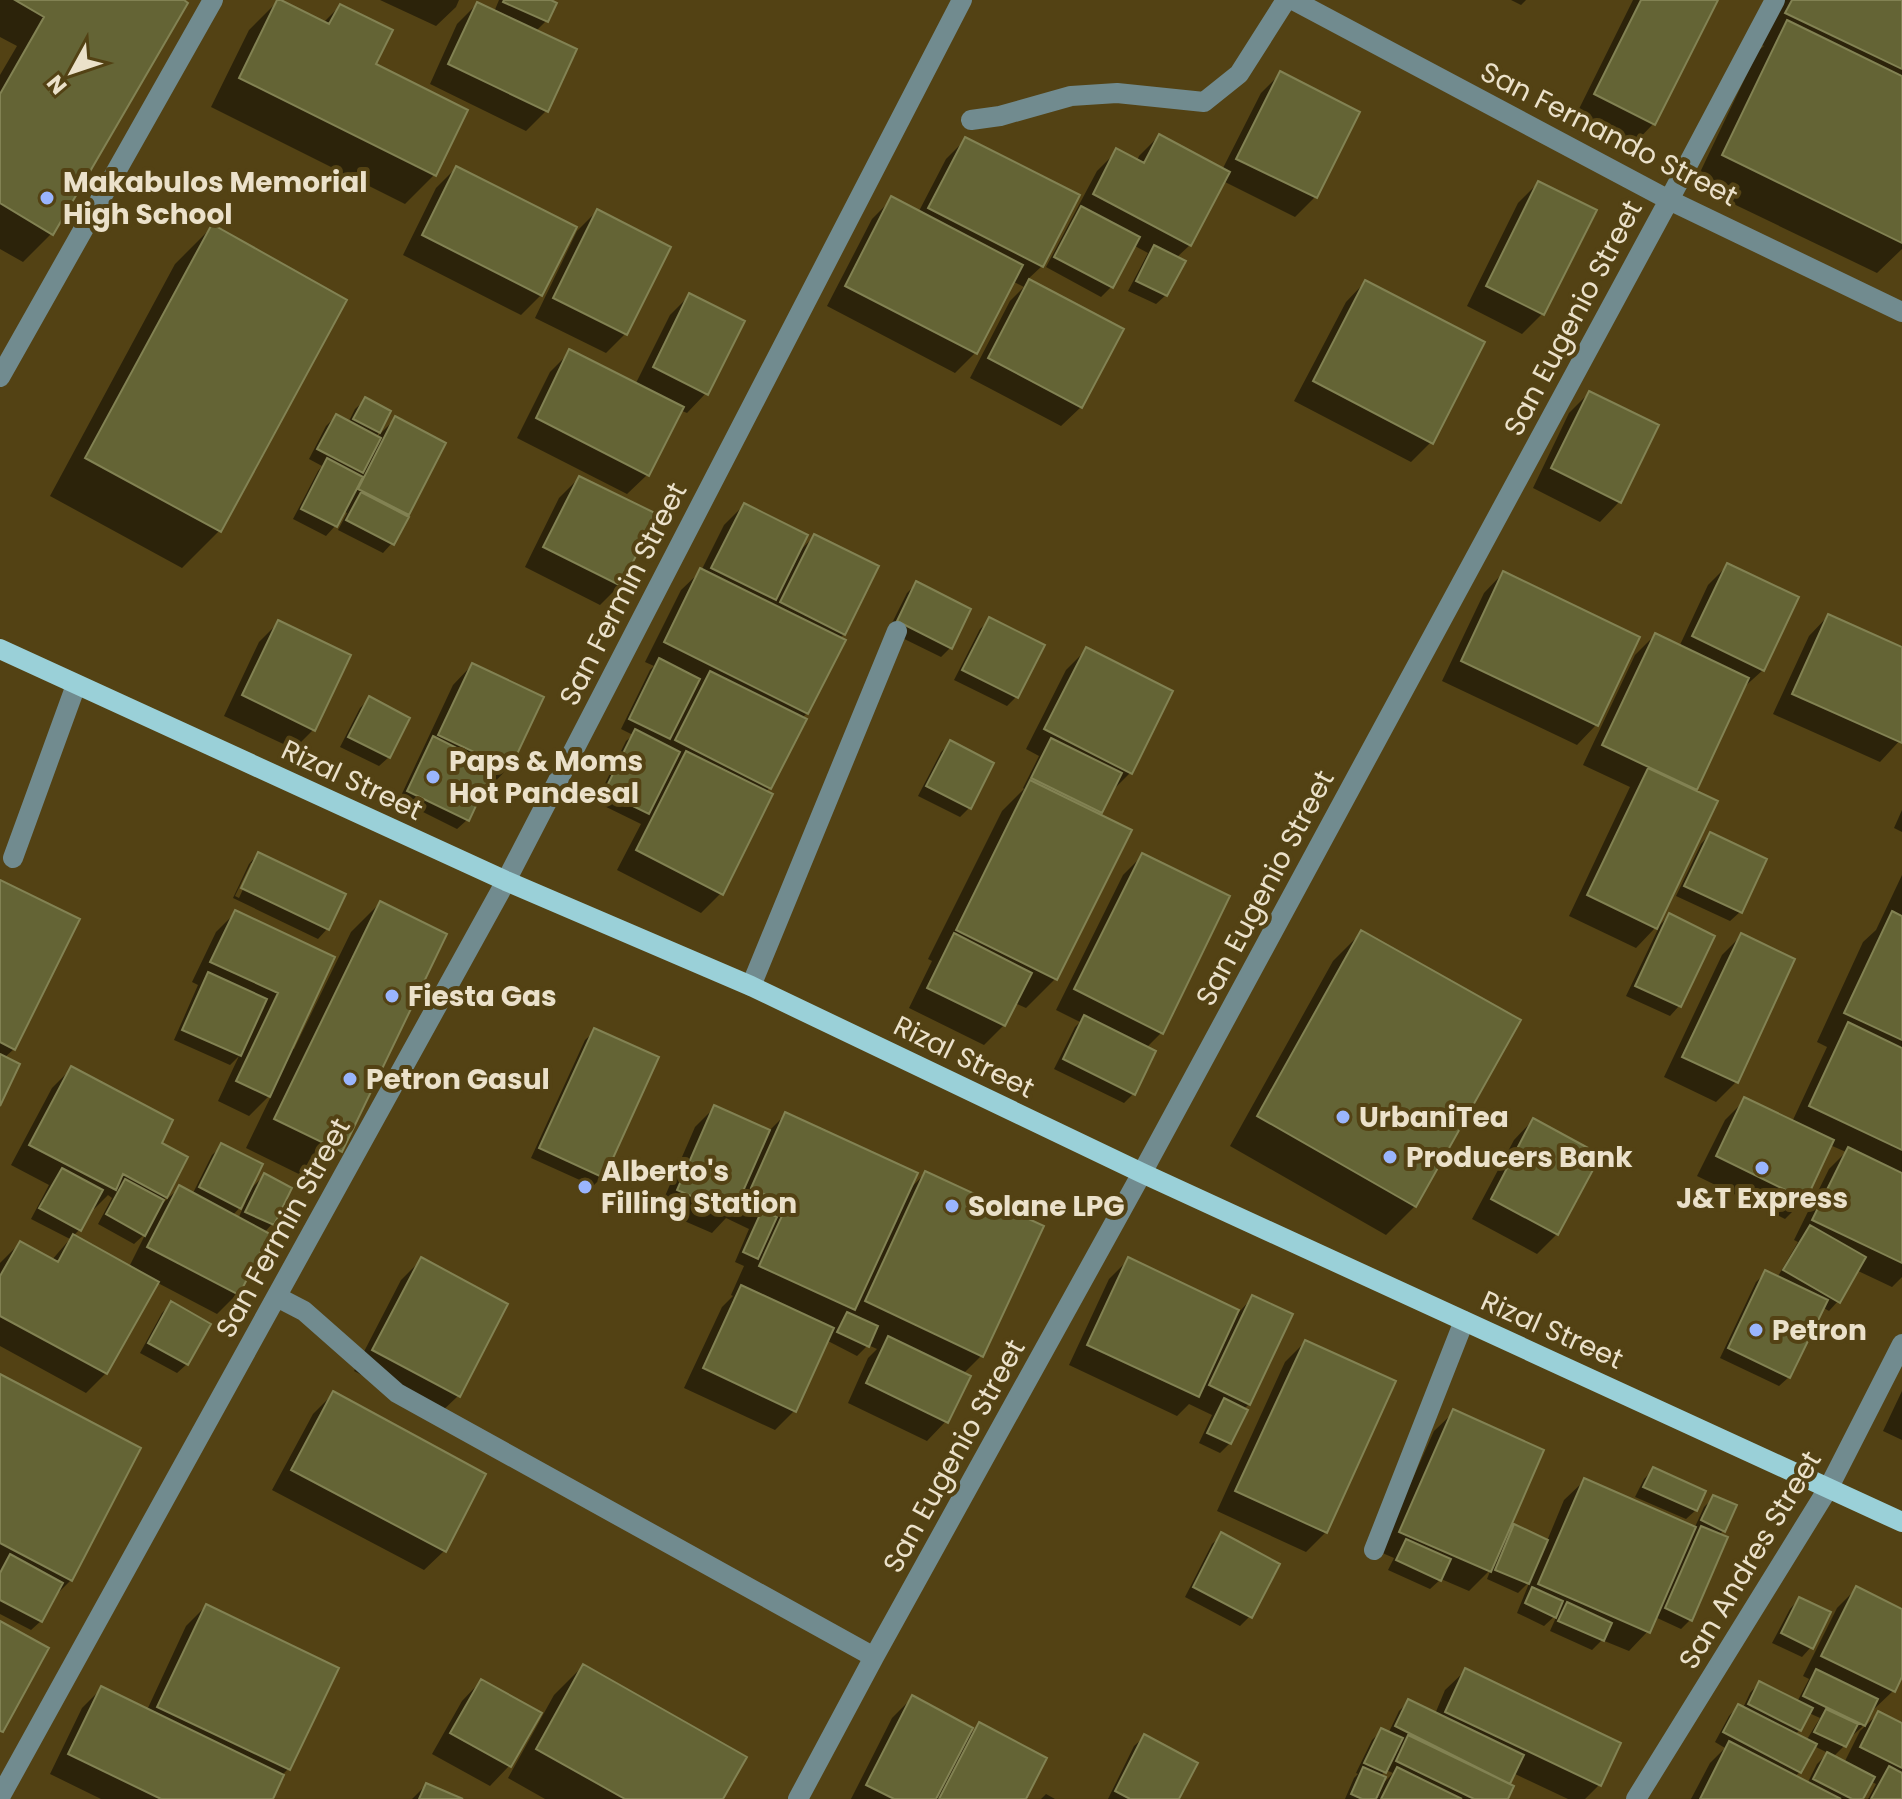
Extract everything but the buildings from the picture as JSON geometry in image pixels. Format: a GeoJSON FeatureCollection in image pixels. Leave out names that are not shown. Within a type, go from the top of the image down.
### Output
{"type":"FeatureCollection","features":[{"type":"Feature","properties":{"kind":"main road","name":"Rizal Street"},"geometry":{"type":"LineString","coordinates":[[0,649],[506,881],[751,986],[1142,1173],[1902,1522]]}},
{"type":"Feature","properties":{"kind":"street"},"geometry":{"type":"LineString","coordinates":[[0,377],[213,0]]}},
{"type":"Feature","properties":{"kind":"street","name":"San Fermin Street"},"geometry":{"type":"LineString","coordinates":[[0,1797],[506,881],[962,0]]}},
{"type":"Feature","properties":{"kind":"street"},"geometry":{"type":"LineString","coordinates":[[971,120],[1000,116],[1071,96],[1117,93],[1204,102],[1239,74],[1286,0]]}},
{"type":"Feature","properties":{"kind":"street","name":"San Fernando Street"},"geometry":{"type":"LineString","coordinates":[[1293,0],[1669,200],[1902,312]]}},
{"type":"Feature","properties":{"kind":"street","name":"San Eugenio Street"},"geometry":{"type":"LineString","coordinates":[[798,1799],[1142,1173],[1775,0]]}},
{"type":"Feature","properties":{"kind":"street"},"geometry":{"type":"LineString","coordinates":[[751,986],[897,631]]}},
{"type":"Feature","properties":{"kind":"street"},"geometry":{"type":"LineString","coordinates":[[13,858],[76,685]]}},
{"type":"Feature","properties":{"kind":"street"},"geometry":{"type":"LineString","coordinates":[[277,1297],[304,1311],[397,1393],[874,1657]]}},
{"type":"Feature","properties":{"kind":"street"},"geometry":{"type":"LineString","coordinates":[[1374,1550],[1464,1321]]}},
{"type":"Feature","properties":{"kind":"street","name":"San Andres Street"},"geometry":{"type":"LineString","coordinates":[[1636,1799],[1829,1487],[1902,1344]]}},
{"type":"Feature","properties":{"kind":"place","name":"Makabulos Memorial High School"},"geometry":{"type":"Point","coordinates":[47,198]}},
{"type":"Feature","properties":{"kind":"place","name":"Paps & Moms Hot Pandesal"},"geometry":{"type":"Point","coordinates":[433,777]}},
{"type":"Feature","properties":{"kind":"place","name":"Fiesta Gas"},"geometry":{"type":"Point","coordinates":[392,996]}},
{"type":"Feature","properties":{"kind":"place","name":"Petron Gasul"},"geometry":{"type":"Point","coordinates":[350,1079]}},
{"type":"Feature","properties":{"kind":"place","name":"UrbaniTea"},"geometry":{"type":"Point","coordinates":[1343,1117]}},
{"type":"Feature","properties":{"kind":"place","name":"Producers Bank"},"geometry":{"type":"Point","coordinates":[1390,1157]}},
{"type":"Feature","properties":{"kind":"place","name":"J&T Express"},"geometry":{"type":"Point","coordinates":[1762,1168]}},
{"type":"Feature","properties":{"kind":"place","name":"Alberto's Filling Station"},"geometry":{"type":"Point","coordinates":[585,1187]}},
{"type":"Feature","properties":{"kind":"place","name":"Solane LPG"},"geometry":{"type":"Point","coordinates":[952,1206]}},
{"type":"Feature","properties":{"kind":"place","name":"Petron"},"geometry":{"type":"Point","coordinates":[1756,1330]}}]}
